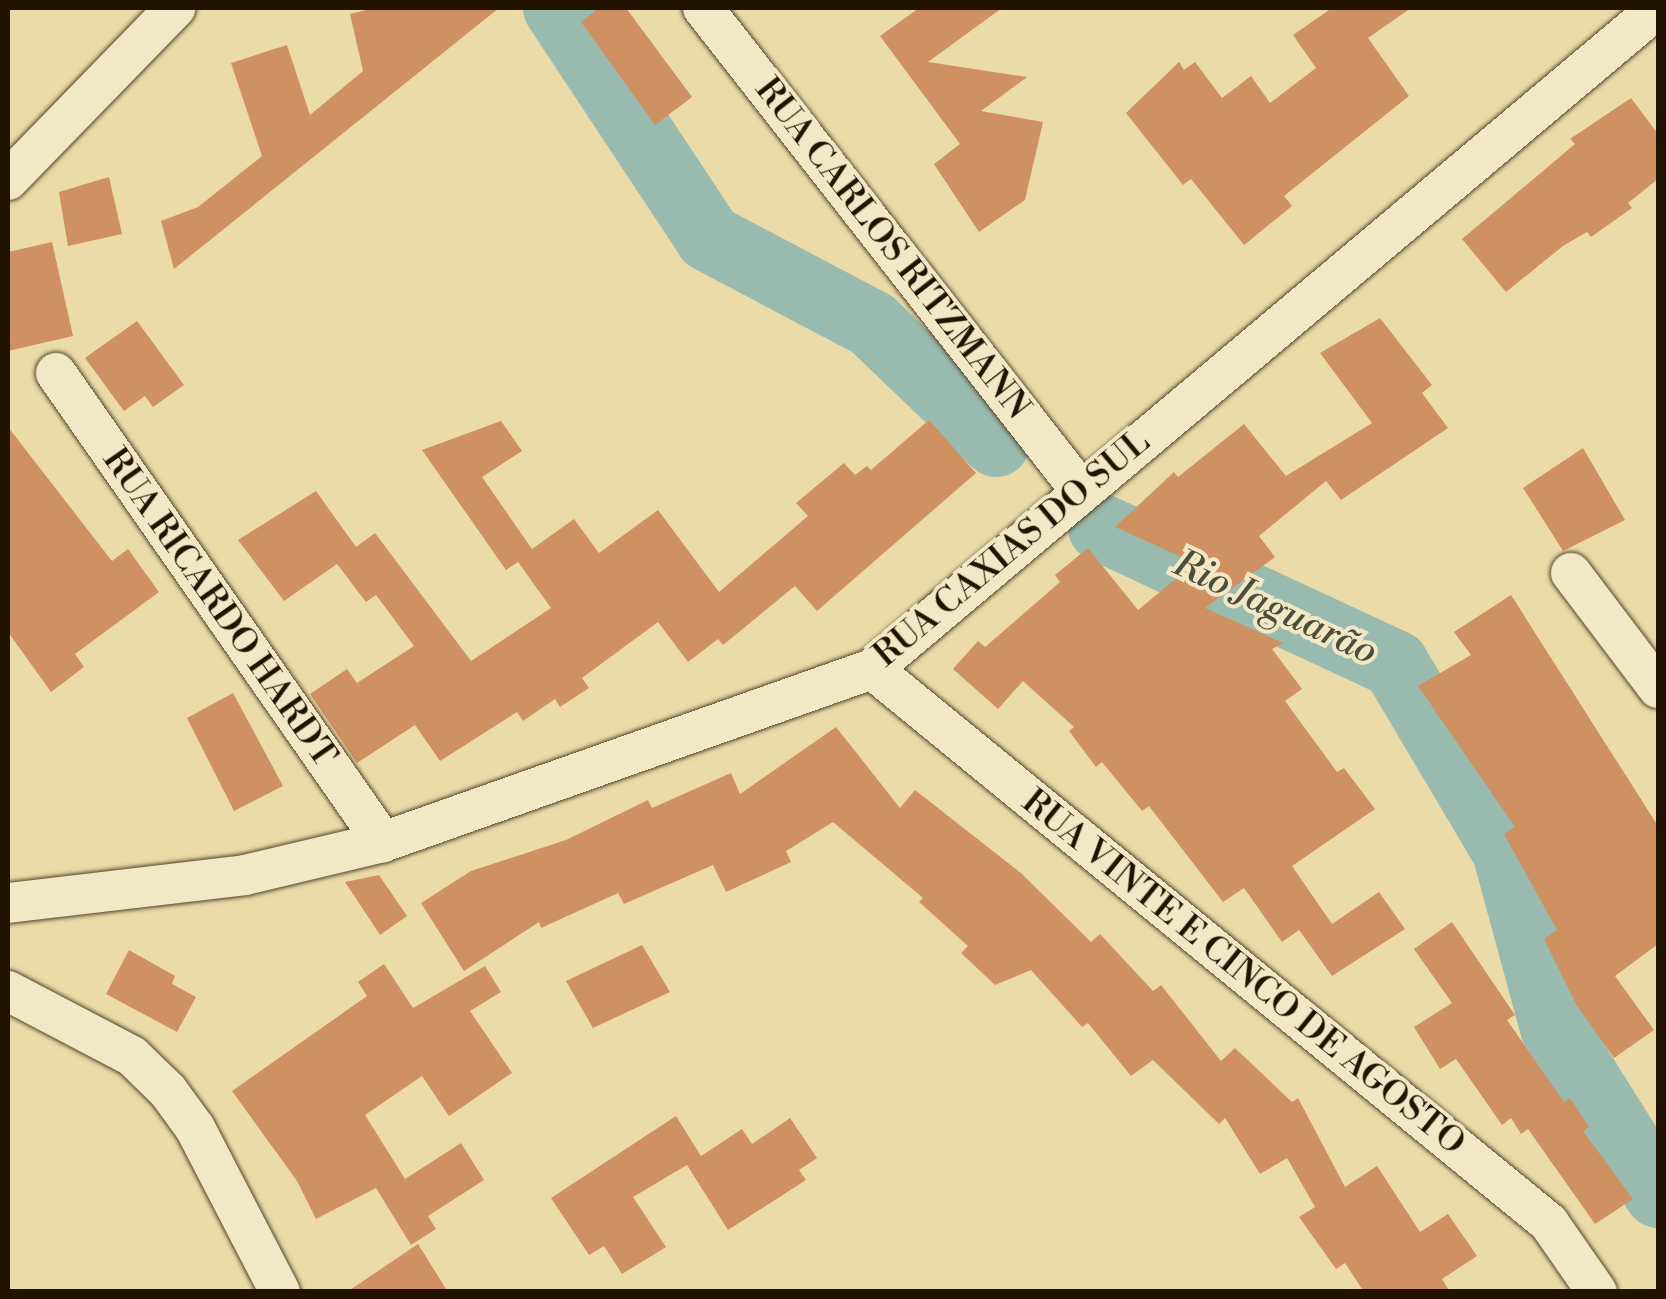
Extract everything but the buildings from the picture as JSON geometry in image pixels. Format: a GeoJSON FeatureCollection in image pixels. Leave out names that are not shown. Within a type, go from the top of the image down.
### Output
{"type":"FeatureCollection","features":[{"type":"Feature","properties":{"kind":"street"},"geometry":{"type":"LineString","coordinates":[[8,180],[174,8]]}},
{"type":"Feature","properties":{"kind":"street","name":"RUA CARLOS RITZMANN"},"geometry":{"type":"LineString","coordinates":[[703,8],[1081,491]]}},
{"type":"Feature","properties":{"kind":"street","name":"RUA CAXIAS DO SUL"},"geometry":{"type":"LineString","coordinates":[[8,903],[245,875],[383,842],[872,669],[1658,8]]}},
{"type":"Feature","properties":{"kind":"street","name":"RUA RICARDO HARDT"},"geometry":{"type":"LineString","coordinates":[[56,373],[383,842]]}},
{"type":"Feature","properties":{"kind":"street"},"geometry":{"type":"LineString","coordinates":[[1570,573],[1658,688]]}},
{"type":"Feature","properties":{"kind":"street","name":"RUA VINTE E CINCO DE AGOSTO"},"geometry":{"type":"LineString","coordinates":[[872,669],[1549,1223],[1597,1292]]}},
{"type":"Feature","properties":{"kind":"street"},"geometry":{"type":"LineString","coordinates":[[8,991],[132,1056],[168,1092],[194,1128],[280,1292]]}},
{"type":"Feature","properties":{"kind":"waterway","name":"Rio Jaguarão"},"geometry":{"type":"LineString","coordinates":[[557,8],[709,238],[872,324],[996,443]]}},
{"type":"Feature","properties":{"kind":"waterway","name":"Rio Jaguarão"},"geometry":{"type":"LineString","coordinates":[[1102,528],[1395,664],[1506,851],[1554,1028],[1658,1194]]}}]}
